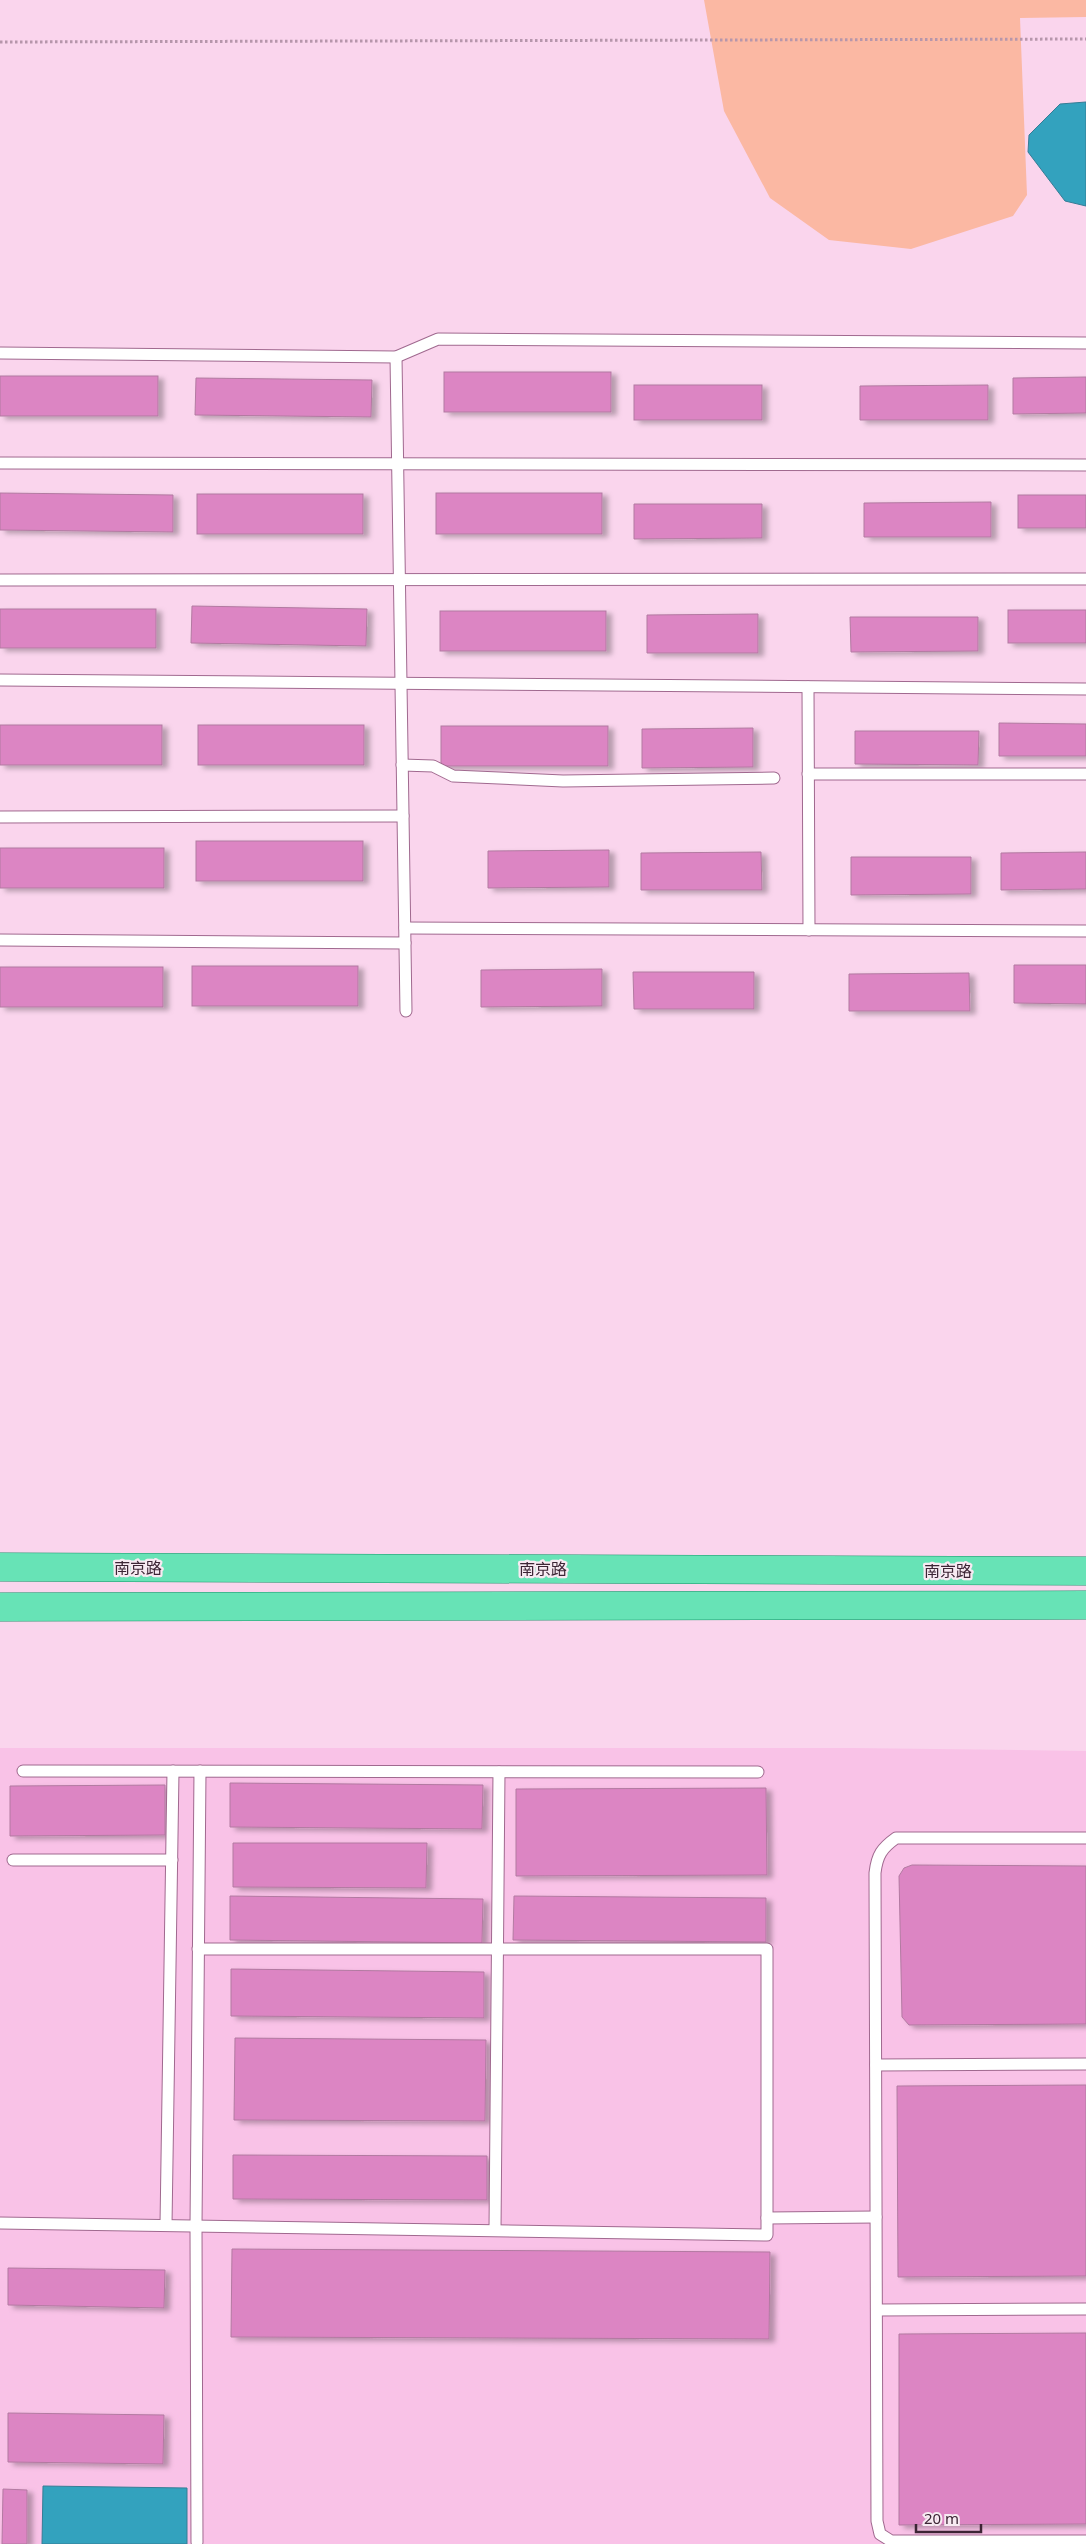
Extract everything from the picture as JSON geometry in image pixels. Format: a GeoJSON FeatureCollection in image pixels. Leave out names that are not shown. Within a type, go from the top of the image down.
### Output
{"type":"FeatureCollection","features":[{"type":"Feature","properties":{"kind":"main road","name":"南京路"},"geometry":{"type":"LineString","coordinates":[[0,1567],[1086,1571]]}},
{"type":"Feature","properties":{"kind":"main road"},"geometry":{"type":"LineString","coordinates":[[0,1607],[1086,1605]]}},
{"type":"Feature","properties":{"kind":"lane"},"geometry":{"type":"LineString","coordinates":[[0,353],[396,357],[438,339],[1086,343]]}},
{"type":"Feature","properties":{"kind":"lane"},"geometry":{"type":"LineString","coordinates":[[396,357],[406,1010]]}},
{"type":"Feature","properties":{"kind":"lane"},"geometry":{"type":"LineString","coordinates":[[0,464],[1086,465]]}},
{"type":"Feature","properties":{"kind":"lane"},"geometry":{"type":"LineString","coordinates":[[0,580],[1086,579]]}},
{"type":"Feature","properties":{"kind":"lane"},"geometry":{"type":"LineString","coordinates":[[0,680],[1086,689]]}},
{"type":"Feature","properties":{"kind":"lane"},"geometry":{"type":"LineString","coordinates":[[808,687],[810,930]]}},
{"type":"Feature","properties":{"kind":"lane"},"geometry":{"type":"LineString","coordinates":[[402,765],[433,766],[453,776],[563,781],[774,778]]}},
{"type":"Feature","properties":{"kind":"lane"},"geometry":{"type":"LineString","coordinates":[[808,774],[1086,774]]}},
{"type":"Feature","properties":{"kind":"lane"},"geometry":{"type":"LineString","coordinates":[[0,817],[403,816]]}},
{"type":"Feature","properties":{"kind":"lane"},"geometry":{"type":"LineString","coordinates":[[405,928],[1086,931]]}},
{"type":"Feature","properties":{"kind":"lane"},"geometry":{"type":"LineString","coordinates":[[0,940],[405,943]]}},
{"type":"Feature","properties":{"kind":"lane"},"geometry":{"type":"LineString","coordinates":[[23,1771],[758,1772]]}},
{"type":"Feature","properties":{"kind":"lane"},"geometry":{"type":"LineString","coordinates":[[166,2225],[173,1771]]}},
{"type":"Feature","properties":{"kind":"lane"},"geometry":{"type":"LineString","coordinates":[[197,2542],[196,2226],[200,1771]]}},
{"type":"Feature","properties":{"kind":"lane"},"geometry":{"type":"LineString","coordinates":[[495,2230],[499,1772]]}},
{"type":"Feature","properties":{"kind":"lane"},"geometry":{"type":"LineString","coordinates":[[1086,1838],[896,1838],[883,1847],[877,1859],[875,1873],[878,2521],[880,2534],[891,2541],[1086,2541]]}},
{"type":"Feature","properties":{"kind":"lane"},"geometry":{"type":"LineString","coordinates":[[13,1860],[172,1860]]}},
{"type":"Feature","properties":{"kind":"lane"},"geometry":{"type":"LineString","coordinates":[[0,2223],[767,2235],[767,1949],[198,1949]]}},
{"type":"Feature","properties":{"kind":"lane"},"geometry":{"type":"LineString","coordinates":[[876,2065],[1086,2064]]}},
{"type":"Feature","properties":{"kind":"lane"},"geometry":{"type":"LineString","coordinates":[[767,2218],[876,2217]]}},
{"type":"Feature","properties":{"kind":"lane"},"geometry":{"type":"LineString","coordinates":[[877,2310],[1086,2309]]}},
{"type":"Feature","properties":{"kind":"path"},"geometry":{"type":"LineString","coordinates":[[0,42],[1086,39]]}},
{"type":"Feature","properties":{"kind":"shaded area"},"geometry":{"type":"Polygon","coordinates":[[[704,0],[1086,0],[1086,17],[1020,18],[1027,195],[1013,216],[911,249],[829,240],[770,198],[724,111],[704,0]]]}},
{"type":"Feature","properties":{"kind":"shaded area"},"geometry":{"type":"Polygon","coordinates":[[[0,1748],[853,1748],[1086,1751],[1086,2544],[0,2544],[0,1748]]]}},
{"type":"Feature","properties":{"kind":"water"},"geometry":{"type":"Polygon","coordinates":[[[1086,102],[1086,206],[1065,201],[1028,152],[1029,135],[1060,104],[1086,102]]]}},
{"type":"Feature","properties":{"kind":"water"},"geometry":{"type":"Polygon","coordinates":[[[43,2486],[187,2488],[187,2544],[42,2544],[43,2486]]]}},
{"type":"Feature","properties":{"kind":"building"},"geometry":{"type":"Polygon","coordinates":[[[444,372],[611,372],[611,412],[444,412],[444,372]]]}},
{"type":"Feature","properties":{"kind":"building"},"geometry":{"type":"Polygon","coordinates":[[[0,376],[158,376],[158,416],[0,416],[0,376]]]}},
{"type":"Feature","properties":{"kind":"building"},"geometry":{"type":"Polygon","coordinates":[[[1086,377],[1086,413],[1013,414],[1013,378],[1086,377]]]}},
{"type":"Feature","properties":{"kind":"building"},"geometry":{"type":"Polygon","coordinates":[[[196,378],[372,380],[371,417],[195,415],[196,378]]]}},
{"type":"Feature","properties":{"kind":"building"},"geometry":{"type":"Polygon","coordinates":[[[634,385],[762,385],[762,420],[634,420],[634,385]]]}},
{"type":"Feature","properties":{"kind":"building"},"geometry":{"type":"Polygon","coordinates":[[[988,385],[988,420],[860,420],[860,386],[988,385]]]}},
{"type":"Feature","properties":{"kind":"building"},"geometry":{"type":"Polygon","coordinates":[[[0,493],[173,495],[173,532],[0,530],[0,493]]]}},
{"type":"Feature","properties":{"kind":"building"},"geometry":{"type":"Polygon","coordinates":[[[436,493],[602,493],[602,534],[436,534],[436,493]]]}},
{"type":"Feature","properties":{"kind":"building"},"geometry":{"type":"Polygon","coordinates":[[[197,494],[363,494],[363,534],[197,534],[197,494]]]}},
{"type":"Feature","properties":{"kind":"building"},"geometry":{"type":"Polygon","coordinates":[[[1018,495],[1086,495],[1086,528],[1018,528],[1018,495]]]}},
{"type":"Feature","properties":{"kind":"building"},"geometry":{"type":"Polygon","coordinates":[[[991,502],[991,537],[864,537],[864,503],[991,502]]]}},
{"type":"Feature","properties":{"kind":"building"},"geometry":{"type":"Polygon","coordinates":[[[634,504],[762,504],[762,538],[634,539],[634,504]]]}},
{"type":"Feature","properties":{"kind":"building"},"geometry":{"type":"Polygon","coordinates":[[[192,606],[367,609],[366,646],[191,643],[192,606]]]}},
{"type":"Feature","properties":{"kind":"building"},"geometry":{"type":"Polygon","coordinates":[[[0,609],[156,609],[156,648],[0,648],[0,609]]]}},
{"type":"Feature","properties":{"kind":"building"},"geometry":{"type":"Polygon","coordinates":[[[1008,610],[1086,610],[1086,643],[1008,643],[1008,610]]]}},
{"type":"Feature","properties":{"kind":"building"},"geometry":{"type":"Polygon","coordinates":[[[440,611],[606,611],[606,651],[440,651],[440,611]]]}},
{"type":"Feature","properties":{"kind":"building"},"geometry":{"type":"Polygon","coordinates":[[[758,614],[758,653],[647,653],[647,615],[758,614]]]}},
{"type":"Feature","properties":{"kind":"building"},"geometry":{"type":"Polygon","coordinates":[[[850,617],[978,617],[978,651],[851,652],[850,617]]]}},
{"type":"Feature","properties":{"kind":"building"},"geometry":{"type":"Polygon","coordinates":[[[999,723],[1086,724],[1086,756],[999,756],[999,723]]]}},
{"type":"Feature","properties":{"kind":"building"},"geometry":{"type":"Polygon","coordinates":[[[0,725],[162,725],[162,765],[0,765],[0,725]]]}},
{"type":"Feature","properties":{"kind":"building"},"geometry":{"type":"Polygon","coordinates":[[[198,725],[364,725],[364,765],[198,765],[198,725]]]}},
{"type":"Feature","properties":{"kind":"building"},"geometry":{"type":"Polygon","coordinates":[[[441,726],[608,726],[608,766],[441,766],[441,726]]]}},
{"type":"Feature","properties":{"kind":"building"},"geometry":{"type":"Polygon","coordinates":[[[753,728],[753,767],[642,768],[642,729],[753,728]]]}},
{"type":"Feature","properties":{"kind":"building"},"geometry":{"type":"Polygon","coordinates":[[[855,731],[979,731],[978,765],[855,764],[855,731]]]}},
{"type":"Feature","properties":{"kind":"building"},"geometry":{"type":"Polygon","coordinates":[[[196,841],[363,841],[363,881],[196,881],[196,841]]]}},
{"type":"Feature","properties":{"kind":"building"},"geometry":{"type":"Polygon","coordinates":[[[0,848],[164,848],[164,888],[0,888],[0,848]]]}},
{"type":"Feature","properties":{"kind":"building"},"geometry":{"type":"Polygon","coordinates":[[[609,850],[609,887],[488,888],[488,851],[609,850]]]}},
{"type":"Feature","properties":{"kind":"building"},"geometry":{"type":"Polygon","coordinates":[[[761,852],[762,890],[641,890],[641,853],[761,852]]]}},
{"type":"Feature","properties":{"kind":"building"},"geometry":{"type":"Polygon","coordinates":[[[1086,852],[1086,889],[1001,890],[1001,853],[1086,852]]]}},
{"type":"Feature","properties":{"kind":"building"},"geometry":{"type":"Polygon","coordinates":[[[851,857],[971,857],[971,894],[851,895],[851,857]]]}},
{"type":"Feature","properties":{"kind":"building"},"geometry":{"type":"Polygon","coordinates":[[[1014,965],[1086,965],[1086,1004],[1014,1003],[1014,965]]]}},
{"type":"Feature","properties":{"kind":"building"},"geometry":{"type":"Polygon","coordinates":[[[192,966],[358,966],[358,1006],[192,1006],[192,966]]]}},
{"type":"Feature","properties":{"kind":"building"},"geometry":{"type":"Polygon","coordinates":[[[0,967],[163,967],[163,1007],[0,1007],[0,967]]]}},
{"type":"Feature","properties":{"kind":"building"},"geometry":{"type":"Polygon","coordinates":[[[602,969],[602,1006],[481,1007],[481,970],[602,969]]]}},
{"type":"Feature","properties":{"kind":"building"},"geometry":{"type":"Polygon","coordinates":[[[633,972],[754,972],[754,1009],[634,1009],[633,972]]]}},
{"type":"Feature","properties":{"kind":"building"},"geometry":{"type":"Polygon","coordinates":[[[969,973],[970,1011],[849,1011],[849,974],[969,973]]]}},
{"type":"Feature","properties":{"kind":"building"},"geometry":{"type":"Polygon","coordinates":[[[230,1783],[483,1785],[482,1829],[230,1827],[230,1783]]]}},
{"type":"Feature","properties":{"kind":"building"},"geometry":{"type":"Polygon","coordinates":[[[165,1785],[165,1835],[10,1836],[10,1786],[165,1785]]]}},
{"type":"Feature","properties":{"kind":"building"},"geometry":{"type":"Polygon","coordinates":[[[766,1788],[767,1875],[516,1876],[516,1789],[766,1788]]]}},
{"type":"Feature","properties":{"kind":"building"},"geometry":{"type":"Polygon","coordinates":[[[233,1843],[427,1843],[426,1888],[233,1887],[233,1843]]]}},
{"type":"Feature","properties":{"kind":"building"},"geometry":{"type":"Polygon","coordinates":[[[912,1865],[1086,1866],[1086,2024],[909,2025],[902,2017],[899,1876],[904,1868],[912,1865]]]}},
{"type":"Feature","properties":{"kind":"building"},"geometry":{"type":"Polygon","coordinates":[[[230,1896],[483,1899],[482,1943],[230,1940],[230,1896]]]}},
{"type":"Feature","properties":{"kind":"building"},"geometry":{"type":"Polygon","coordinates":[[[514,1896],[766,1898],[766,1942],[513,1940],[514,1896]]]}},
{"type":"Feature","properties":{"kind":"building"},"geometry":{"type":"Polygon","coordinates":[[[231,1969],[484,1972],[484,2018],[231,2016],[231,1969]]]}},
{"type":"Feature","properties":{"kind":"building"},"geometry":{"type":"Polygon","coordinates":[[[235,2038],[486,2040],[485,2121],[234,2120],[235,2038]]]}},
{"type":"Feature","properties":{"kind":"building"},"geometry":{"type":"Polygon","coordinates":[[[1086,2085],[1086,2276],[898,2277],[897,2086],[1086,2085]]]}},
{"type":"Feature","properties":{"kind":"building"},"geometry":{"type":"Polygon","coordinates":[[[233,2155],[487,2156],[487,2200],[233,2199],[233,2155]]]}},
{"type":"Feature","properties":{"kind":"building"},"geometry":{"type":"Polygon","coordinates":[[[232,2249],[770,2252],[769,2339],[231,2337],[232,2249]]]}},
{"type":"Feature","properties":{"kind":"building"},"geometry":{"type":"Polygon","coordinates":[[[8,2268],[165,2270],[164,2308],[8,2305],[8,2268]]]}},
{"type":"Feature","properties":{"kind":"building"},"geometry":{"type":"Polygon","coordinates":[[[1086,2333],[1086,2524],[899,2525],[899,2334],[1086,2333]]]}},
{"type":"Feature","properties":{"kind":"building"},"geometry":{"type":"Polygon","coordinates":[[[8,2413],[164,2415],[163,2464],[8,2462],[8,2413]]]}},
{"type":"Feature","properties":{"kind":"building"},"geometry":{"type":"Polygon","coordinates":[[[3,2489],[27,2490],[27,2544],[2,2544],[3,2489]]]}}]}
